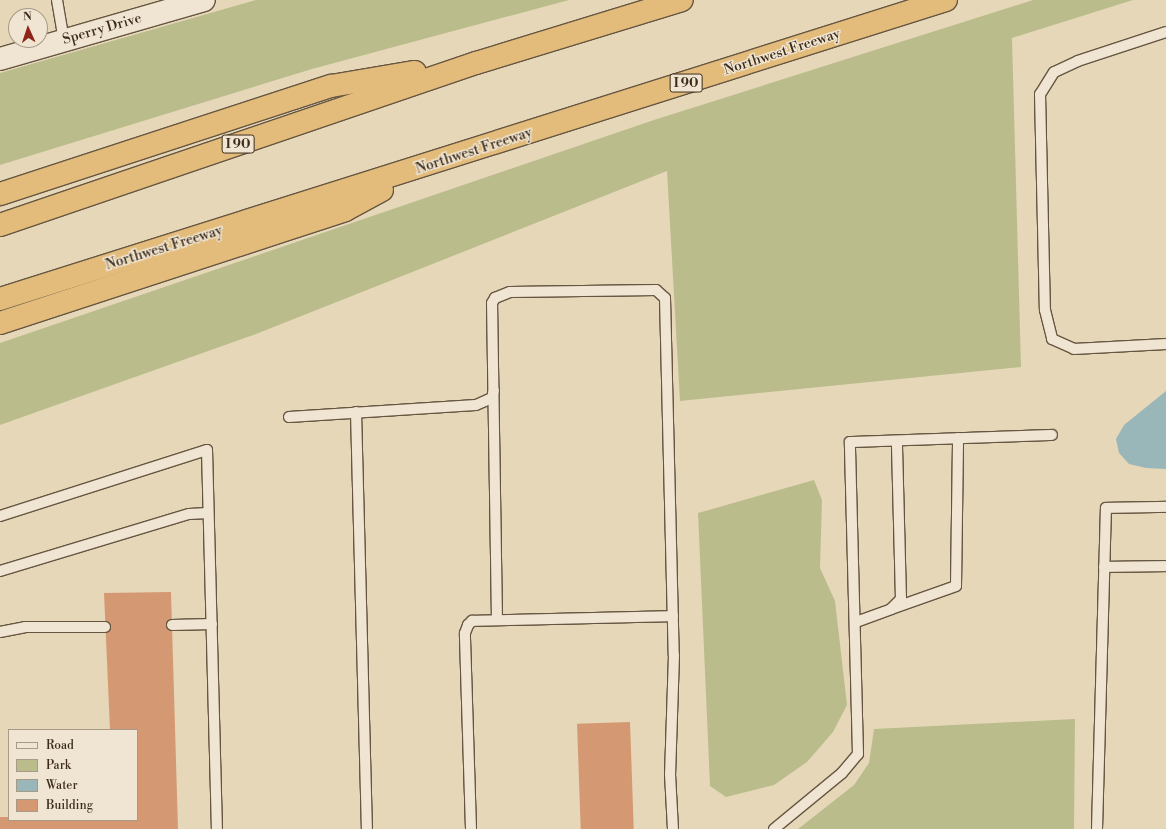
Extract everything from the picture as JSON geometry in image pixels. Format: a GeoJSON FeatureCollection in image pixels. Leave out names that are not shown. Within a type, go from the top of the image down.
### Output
{"type":"FeatureCollection","features":[{"type":"Feature","properties":{"kind":"highway","name":"I 90"},"geometry":{"type":"LineString","coordinates":[[0,225],[476,63],[682,0]]}},
{"type":"Feature","properties":{"kind":"highway","name":"Northwest Freeway"},"geometry":{"type":"LineString","coordinates":[[0,299],[425,166],[946,0]]}},
{"type":"Feature","properties":{"kind":"highway"},"geometry":{"type":"LineString","coordinates":[[0,194],[331,86],[476,63]]}},
{"type":"Feature","properties":{"kind":"highway"},"geometry":{"type":"LineString","coordinates":[[0,323],[345,210],[425,166]]}},
{"type":"Feature","properties":{"kind":"street","name":"Sperry Drive"},"geometry":{"type":"LineString","coordinates":[[0,59],[204,0]]}},
{"type":"Feature","properties":{"kind":"lane"},"geometry":{"type":"LineString","coordinates":[[57,0],[64,40]]}},
{"type":"Feature","properties":{"kind":"lane"},"geometry":{"type":"LineString","coordinates":[[1166,32],[1078,61],[1054,72],[1040,94],[1045,310],[1052,339],[1074,349],[1166,344]]}},
{"type":"Feature","properties":{"kind":"lane"},"geometry":{"type":"LineString","coordinates":[[497,620],[492,303],[500,295],[510,292],[656,290],[665,298],[673,616],[670,774],[673,829]]}},
{"type":"Feature","properties":{"kind":"lane"},"geometry":{"type":"LineString","coordinates":[[289,417],[476,405],[492,398],[494,385]]}},
{"type":"Feature","properties":{"kind":"lane"},"geometry":{"type":"LineString","coordinates":[[356,412],[367,829]]}},
{"type":"Feature","properties":{"kind":"lane"},"geometry":{"type":"LineString","coordinates":[[774,829],[842,773],[858,754],[856,622],[850,442],[1052,435]]}},
{"type":"Feature","properties":{"kind":"lane"},"geometry":{"type":"LineString","coordinates":[[856,622],[956,586],[958,438]]}},
{"type":"Feature","properties":{"kind":"lane"},"geometry":{"type":"LineString","coordinates":[[891,609],[901,599],[897,441]]}},
{"type":"Feature","properties":{"kind":"lane"},"geometry":{"type":"LineString","coordinates":[[0,516],[207,450],[217,829]]}},
{"type":"Feature","properties":{"kind":"lane"},"geometry":{"type":"LineString","coordinates":[[1097,829],[1106,508],[1166,507]]}},
{"type":"Feature","properties":{"kind":"lane"},"geometry":{"type":"LineString","coordinates":[[0,571],[189,514],[208,513]]}},
{"type":"Feature","properties":{"kind":"lane"},"geometry":{"type":"LineString","coordinates":[[1104,567],[1166,566]]}},
{"type":"Feature","properties":{"kind":"lane"},"geometry":{"type":"LineString","coordinates":[[470,829],[466,633],[472,621],[673,616]]}},
{"type":"Feature","properties":{"kind":"lane"},"geometry":{"type":"LineString","coordinates":[[172,625],[212,624]]}},
{"type":"Feature","properties":{"kind":"lane"},"geometry":{"type":"LineString","coordinates":[[0,632],[26,627],[105,627]]}},
{"type":"Feature","properties":{"kind":"green space"},"geometry":{"type":"Polygon","coordinates":[[[256,0],[569,0],[312,69],[0,165],[0,73],[256,0]]]}},
{"type":"Feature","properties":{"kind":"green space"},"geometry":{"type":"Polygon","coordinates":[[[1033,0],[1133,0],[1012,38],[1021,367],[680,401],[667,171],[256,334],[0,425],[0,343],[654,120],[1033,0]]]}},
{"type":"Feature","properties":{"kind":"green space"},"geometry":{"type":"Polygon","coordinates":[[[814,480],[822,500],[820,568],[835,601],[847,705],[833,732],[807,762],[774,785],[726,797],[710,786],[698,513],[814,480]]]}},
{"type":"Feature","properties":{"kind":"green space"},"geometry":{"type":"Polygon","coordinates":[[[1075,719],[1074,829],[798,829],[854,785],[869,763],[874,729],[1075,719]]]}},
{"type":"Feature","properties":{"kind":"water"},"geometry":{"type":"Polygon","coordinates":[[[1166,391],[1166,469],[1146,468],[1129,464],[1119,453],[1116,439],[1124,425],[1166,391]]]}},
{"type":"Feature","properties":{"kind":"building"},"geometry":{"type":"Polygon","coordinates":[[[171,592],[178,829],[0,829],[0,817],[8,817],[8,821],[138,821],[138,729],[110,729],[104,593],[171,592]]]}},
{"type":"Feature","properties":{"kind":"building"},"geometry":{"type":"Polygon","coordinates":[[[630,722],[634,829],[581,829],[577,724],[630,722]]]}}]}
